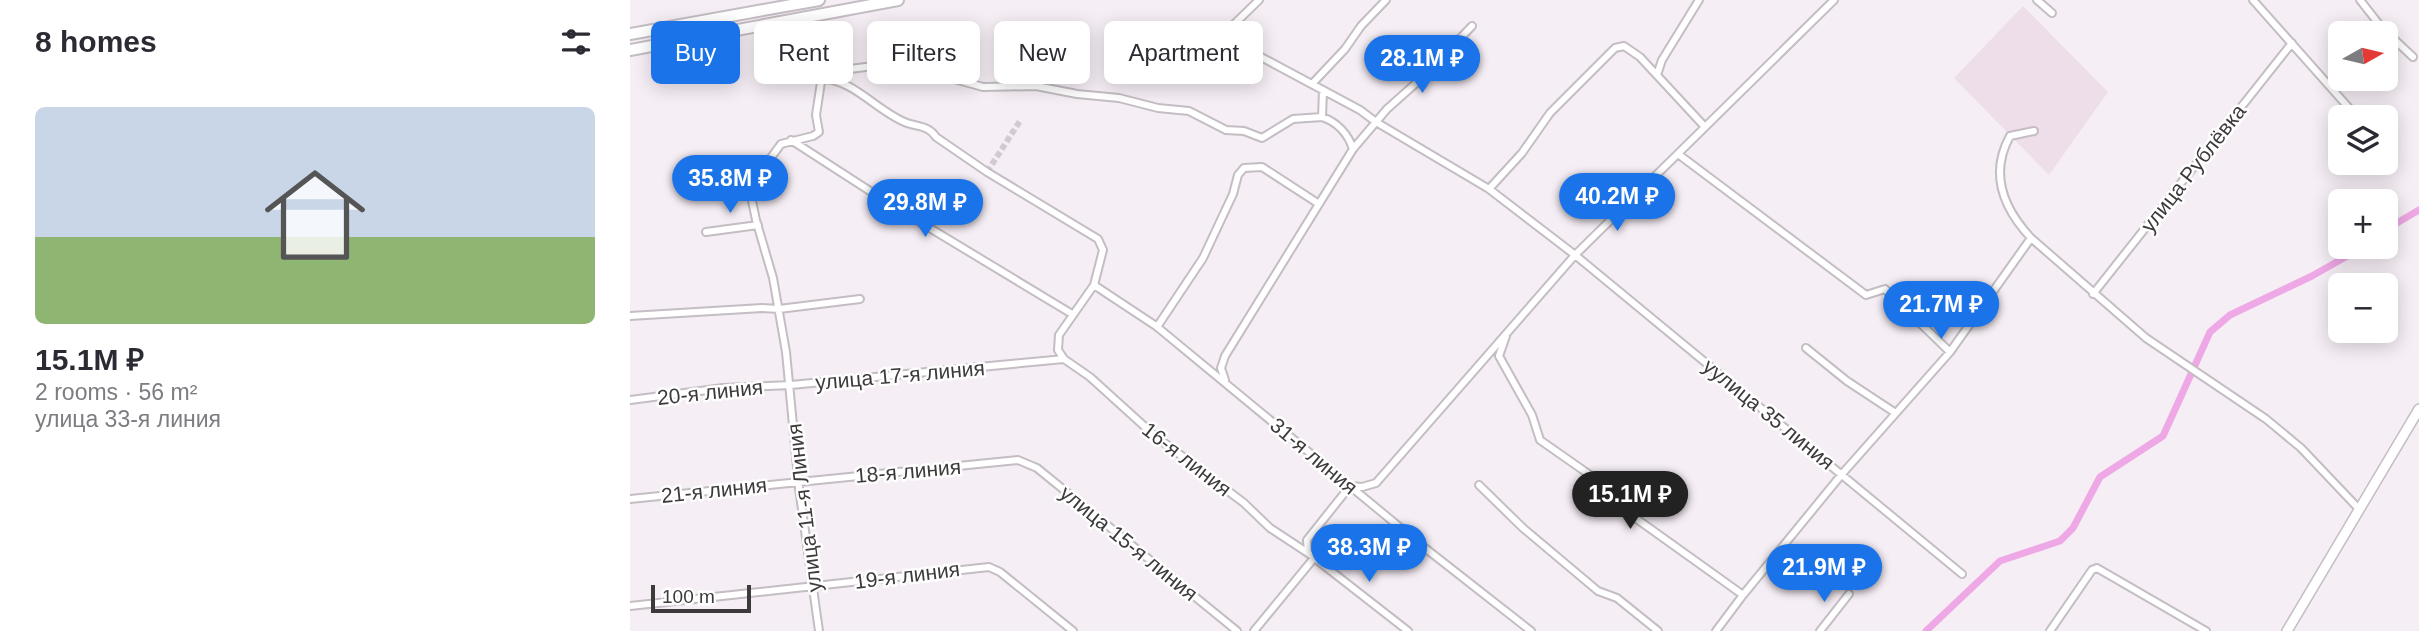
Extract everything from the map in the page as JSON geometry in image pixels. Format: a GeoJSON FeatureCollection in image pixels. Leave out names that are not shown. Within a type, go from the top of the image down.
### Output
{"type":"FeatureCollection","features":[{"type":"Feature","properties":{"kind":"main road"},"geometry":{"type":"LineString","coordinates":[[630,34],[819,0]]}},
{"type":"Feature","properties":{"kind":"main road"},"geometry":{"type":"LineString","coordinates":[[631,50],[898,0]]}},
{"type":"Feature","properties":{"kind":"main road"},"geometry":{"type":"LineString","coordinates":[[2287,631],[2419,409]]}},
{"type":"Feature","properties":{"kind":"street","name":"уулица 35 линия"},"geometry":{"type":"LineString","coordinates":[[1259,0],[1226,32],[1250,51],[1360,110],[1489,189],[1575,255],[1962,574]]}},
{"type":"Feature","properties":{"kind":"street"},"geometry":{"type":"LineString","coordinates":[[1312,83],[1387,0]]}},
{"type":"Feature","properties":{"kind":"street"},"geometry":{"type":"LineString","coordinates":[[1657,75],[1662,60],[1699,0]]}},
{"type":"Feature","properties":{"kind":"street"},"geometry":{"type":"LineString","coordinates":[[1254,631],[1312,556],[1307,540],[1350,486],[1362,487],[1376,483],[1575,255],[1834,0]]}},
{"type":"Feature","properties":{"kind":"street"},"geometry":{"type":"LineString","coordinates":[[2037,0],[2052,13]]}},
{"type":"Feature","properties":{"kind":"street"},"geometry":{"type":"LineString","coordinates":[[2253,0],[2346,105]]}},
{"type":"Feature","properties":{"kind":"street"},"geometry":{"type":"LineString","coordinates":[[2360,0],[2382,28],[2413,57]]}},
{"type":"Feature","properties":{"kind":"street"},"geometry":{"type":"LineString","coordinates":[[1230,387],[1222,374],[1222,361],[1353,149],[1394,101],[1472,26]]}},
{"type":"Feature","properties":{"kind":"street","name":"улица Рублёвка"},"geometry":{"type":"LineString","coordinates":[[2093,293],[2292,43]]}},
{"type":"Feature","properties":{"kind":"street"},"geometry":{"type":"LineString","coordinates":[[1489,189],[1522,153],[1550,113],[1615,48],[1624,46],[1640,57],[1705,127]]}},
{"type":"Feature","properties":{"kind":"street"},"geometry":{"type":"LineString","coordinates":[[853,69],[897,63],[983,87],[1036,86],[1119,98],[1158,108],[1189,111],[1226,130],[1244,131],[1262,138],[1293,119],[1322,117],[1335,123],[1347,136],[1353,149]]}},
{"type":"Feature","properties":{"kind":"street","name":"улица 17-я линия"},"geometry":{"type":"LineString","coordinates":[[820,84],[817,98],[818,132],[813,136],[781,144],[757,180],[751,196],[779,309],[790,385],[1064,359]]}},
{"type":"Feature","properties":{"kind":"street"},"geometry":{"type":"LineString","coordinates":[[845,84],[898,118],[932,130],[936,137],[987,172],[1098,239],[1103,250],[1094,285],[1072,314],[1057,341],[1058,350],[1064,359]]}},
{"type":"Feature","properties":{"kind":"street"},"geometry":{"type":"LineString","coordinates":[[1322,117],[1324,90]]}},
{"type":"Feature","properties":{"kind":"street"},"geometry":{"type":"LineString","coordinates":[[2034,131],[2010,136],[2002,151],[1999,178],[2007,204],[2019,226],[2146,338],[2266,419],[2301,448],[2359,509]]}},
{"type":"Feature","properties":{"kind":"street"},"geometry":{"type":"LineString","coordinates":[[791,140],[890,204],[1072,314]]}},
{"type":"Feature","properties":{"kind":"street"},"geometry":{"type":"LineString","coordinates":[[1678,154],[1866,295],[1885,289],[1950,352]]}},
{"type":"Feature","properties":{"kind":"street"},"geometry":{"type":"LineString","coordinates":[[1157,327],[1203,258],[1233,194],[1238,175],[1244,167],[1262,167],[1319,204]]}},
{"type":"Feature","properties":{"kind":"street"},"geometry":{"type":"LineString","coordinates":[[706,232],[758,225]]}},
{"type":"Feature","properties":{"kind":"street"},"geometry":{"type":"LineString","coordinates":[[1716,631],[1894,412],[1950,352],[2031,238]]}},
{"type":"Feature","properties":{"kind":"street","name":"31-я линия"},"geometry":{"type":"LineString","coordinates":[[1094,285],[1157,327],[1531,631]]}},
{"type":"Feature","properties":{"kind":"street"},"geometry":{"type":"LineString","coordinates":[[630,316],[762,307],[779,309],[860,299]]}},
{"type":"Feature","properties":{"kind":"street"},"geometry":{"type":"LineString","coordinates":[[1508,331],[1499,356],[1532,415],[1540,440],[1600,482],[1606,496],[1743,595]]}},
{"type":"Feature","properties":{"kind":"street"},"geometry":{"type":"LineString","coordinates":[[1806,348],[1847,381],[1894,412]]}},
{"type":"Feature","properties":{"kind":"street","name":"16-я линия"},"geometry":{"type":"LineString","coordinates":[[1064,359],[1090,377],[1154,435],[1244,503],[1270,528],[1312,556],[1408,631]]}},
{"type":"Feature","properties":{"kind":"street","name":"20-я линия"},"geometry":{"type":"LineString","coordinates":[[630,400],[723,387],[790,385]]}},
{"type":"Feature","properties":{"kind":"street","name":"улица 11-я Линия"},"geometry":{"type":"LineString","coordinates":[[790,385],[798,482],[819,631]]}},
{"type":"Feature","properties":{"kind":"street","name":"18-я линия"},"geometry":{"type":"LineString","coordinates":[[798,482],[1018,460]]}},
{"type":"Feature","properties":{"kind":"street","name":"улица 15-я линия"},"geometry":{"type":"LineString","coordinates":[[1018,460],[1037,468],[1237,631]]}},
{"type":"Feature","properties":{"kind":"street","name":"21-я линия"},"geometry":{"type":"LineString","coordinates":[[630,499],[798,482]]}},
{"type":"Feature","properties":{"kind":"street"},"geometry":{"type":"LineString","coordinates":[[1479,485],[1523,528],[1598,591],[1617,598],[1658,631]]}},
{"type":"Feature","properties":{"kind":"street","name":"19-я линия"},"geometry":{"type":"LineString","coordinates":[[630,606],[989,567],[1000,572],[1073,631]]}},
{"type":"Feature","properties":{"kind":"street"},"geometry":{"type":"LineString","coordinates":[[2050,631],[2095,568],[2206,631]]}},
{"type":"Feature","properties":{"kind":"street"},"geometry":{"type":"LineString","coordinates":[[1820,631],[1849,594]]}},
{"type":"Feature","properties":{"kind":"shaded area"},"geometry":{"type":"Polygon","coordinates":[[[2023,6],[2108,92],[2049,175],[1954,78],[2023,6]]]}},
{"type":"Feature","properties":{"kind":"waterway"},"geometry":{"type":"LineString","coordinates":[[2398,222],[2419,210]]}},
{"type":"Feature","properties":{"kind":"waterway"},"geometry":{"type":"LineString","coordinates":[[1926,631],[2000,561],[2060,541],[2073,528],[2100,477],[2163,436],[2210,332],[2230,315],[2342,259]]}},
{"type":"Feature","properties":{"kind":"tunnel"},"geometry":{"type":"LineString","coordinates":[[987,172],[1020,121]]}}]}
